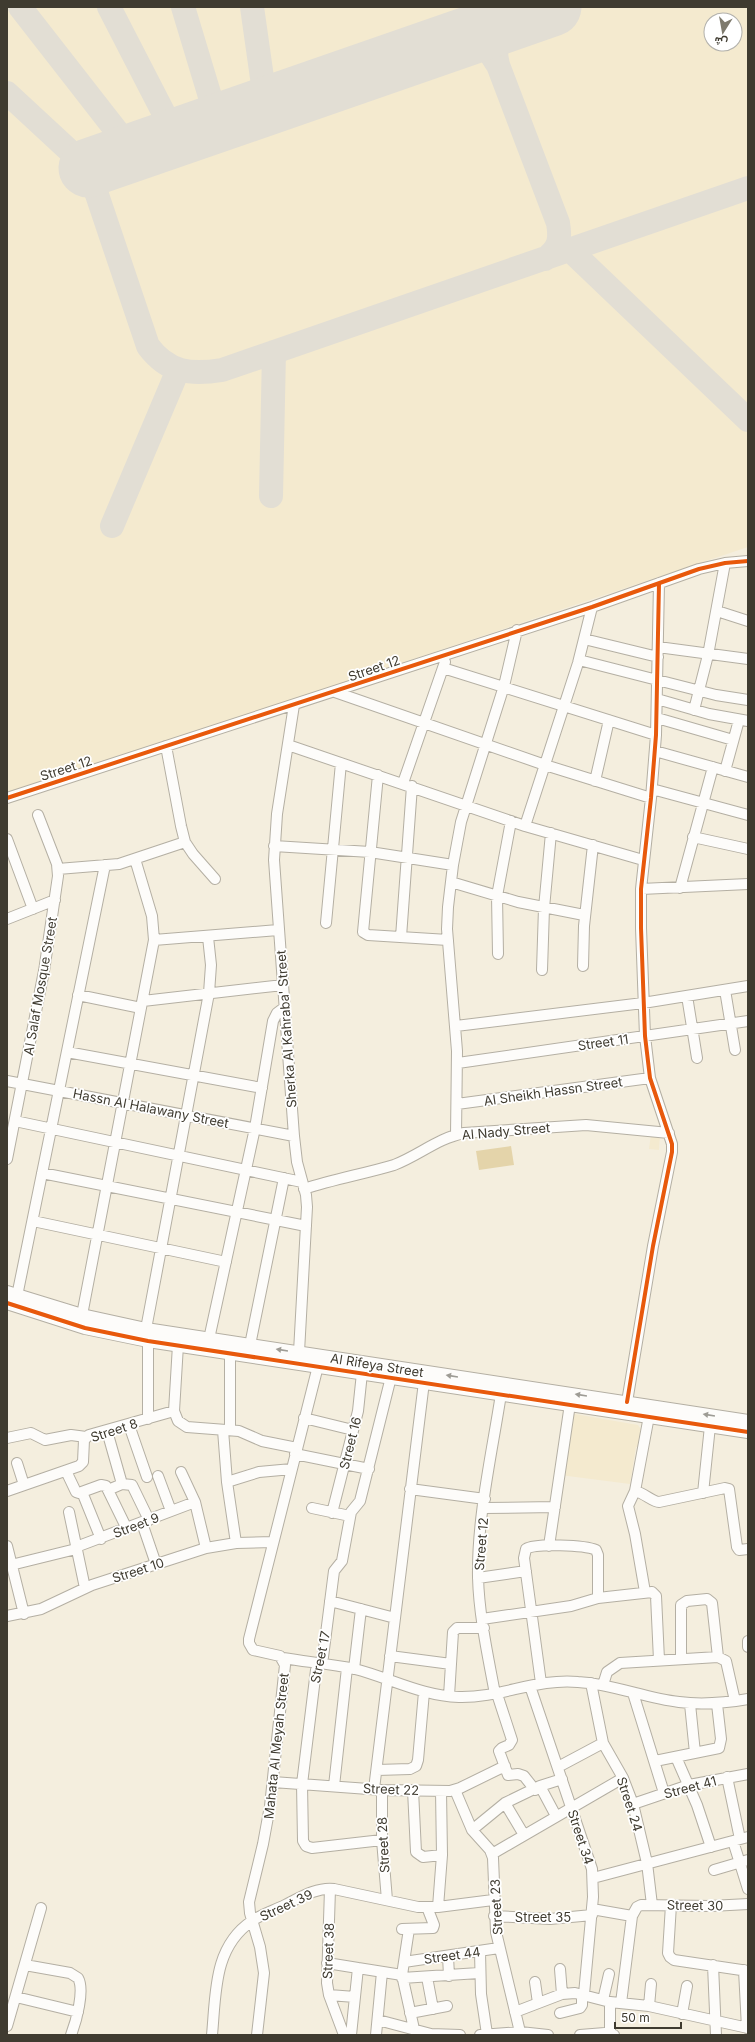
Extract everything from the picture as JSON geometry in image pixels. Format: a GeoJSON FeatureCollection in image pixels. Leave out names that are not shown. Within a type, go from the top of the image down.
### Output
{"type":"FeatureCollection","features":[{"type":"Feature","properties":{"kind":"street","name":"Street 12"},"geometry":{"type":"LineString","coordinates":[[7,798],[592,607],[699,569],[725,563],[748,561]]}},
{"type":"Feature","properties":{"kind":"street"},"geometry":{"type":"LineString","coordinates":[[694,710],[708,654],[725,563]]}},
{"type":"Feature","properties":{"kind":"street"},"geometry":{"type":"LineString","coordinates":[[627,1402],[656,1230],[672,1152],[668,1133],[650,1078],[643,1003],[641,890],[643,860],[652,793],[656,735],[659,583]]}},
{"type":"Feature","properties":{"kind":"street"},"geometry":{"type":"LineString","coordinates":[[525,826],[579,660],[592,607]]}},
{"type":"Feature","properties":{"kind":"street"},"geometry":{"type":"LineString","coordinates":[[717,611],[748,621]]}},
{"type":"Feature","properties":{"kind":"street"},"geometry":{"type":"LineString","coordinates":[[456,1135],[458,1063],[447,913],[453,865],[466,805],[504,686],[518,630]]}},
{"type":"Feature","properties":{"kind":"street"},"geometry":{"type":"LineString","coordinates":[[584,640],[658,652],[708,654],[748,659]]}},
{"type":"Feature","properties":{"kind":"street"},"geometry":{"type":"LineString","coordinates":[[401,936],[408,857],[407,784],[424,723],[447,654]]}},
{"type":"Feature","properties":{"kind":"street"},"geometry":{"type":"LineString","coordinates":[[579,660],[723,696],[748,700]]}},
{"type":"Feature","properties":{"kind":"street"},"geometry":{"type":"LineString","coordinates":[[443,668],[656,735]]}},
{"type":"Feature","properties":{"kind":"street"},"geometry":{"type":"LineString","coordinates":[[335,692],[595,781],[703,802],[748,814]]}},
{"type":"Feature","properties":{"kind":"street"},"geometry":{"type":"LineString","coordinates":[[657,699],[694,710],[743,720],[733,740],[725,770]]}},
{"type":"Feature","properties":{"kind":"street","name":"Sherka Al Kahraba' Street"},"geometry":{"type":"LineString","coordinates":[[294,705],[277,814],[274,846],[278,930],[294,1136],[307,1201],[301,1356]]}},
{"type":"Feature","properties":{"kind":"street"},"geometry":{"type":"LineString","coordinates":[[656,718],[733,740]]}},
{"type":"Feature","properties":{"kind":"street"},"geometry":{"type":"LineString","coordinates":[[595,781],[609,720]]}},
{"type":"Feature","properties":{"kind":"street"},"geometry":{"type":"LineString","coordinates":[[288,745],[407,784],[525,826],[643,860]]}},
{"type":"Feature","properties":{"kind":"street"},"geometry":{"type":"LineString","coordinates":[[166,746],[180,826],[185,842],[214,879]]}},
{"type":"Feature","properties":{"kind":"street"},"geometry":{"type":"LineString","coordinates":[[655,751],[748,777]]}},
{"type":"Feature","properties":{"kind":"street"},"geometry":{"type":"LineString","coordinates":[[326,923],[341,763]]}},
{"type":"Feature","properties":{"kind":"street"},"geometry":{"type":"LineString","coordinates":[[680,888],[713,767]]}},
{"type":"Feature","properties":{"kind":"street"},"geometry":{"type":"LineString","coordinates":[[378,775],[363,932],[368,935],[448,940]]}},
{"type":"Feature","properties":{"kind":"street","name":"Al Salaf Mosque Street"},"geometry":{"type":"LineString","coordinates":[[7,1158],[44,971],[55,900],[58,869],[38,815]]}},
{"type":"Feature","properties":{"kind":"street"},"geometry":{"type":"LineString","coordinates":[[498,954],[497,896],[511,820]]}},
{"type":"Feature","properties":{"kind":"street"},"geometry":{"type":"LineString","coordinates":[[542,970],[544,908],[551,833]]}},
{"type":"Feature","properties":{"kind":"street"},"geometry":{"type":"LineString","coordinates":[[7,838],[33,909]]}},
{"type":"Feature","properties":{"kind":"street"},"geometry":{"type":"LineString","coordinates":[[693,838],[748,849]]}},
{"type":"Feature","properties":{"kind":"street"},"geometry":{"type":"LineString","coordinates":[[58,869],[105,865],[135,859],[185,842]]}},
{"type":"Feature","properties":{"kind":"street"},"geometry":{"type":"LineString","coordinates":[[583,966],[584,915],[593,845]]}},
{"type":"Feature","properties":{"kind":"street"},"geometry":{"type":"LineString","coordinates":[[274,846],[370,852],[453,865]]}},
{"type":"Feature","properties":{"kind":"street"},"geometry":{"type":"LineString","coordinates":[[82,1315],[154,940],[152,916],[135,859]]}},
{"type":"Feature","properties":{"kind":"street"},"geometry":{"type":"LineString","coordinates":[[12,1294],[33,1221],[105,865]]}},
{"type":"Feature","properties":{"kind":"street"},"geometry":{"type":"LineString","coordinates":[[451,882],[544,908],[584,915]]}},
{"type":"Feature","properties":{"kind":"street"},"geometry":{"type":"LineString","coordinates":[[641,890],[748,884]]}},
{"type":"Feature","properties":{"kind":"street"},"geometry":{"type":"LineString","coordinates":[[7,919],[55,900]]}},
{"type":"Feature","properties":{"kind":"street"},"geometry":{"type":"LineString","coordinates":[[154,940],[278,930]]}},
{"type":"Feature","properties":{"kind":"street"},"geometry":{"type":"LineString","coordinates":[[148,1419],[147,1335],[209,993],[211,965],[208,936]]}},
{"type":"Feature","properties":{"kind":"street"},"geometry":{"type":"LineString","coordinates":[[78,995],[142,1005],[209,993],[283,985]]}},
{"type":"Feature","properties":{"kind":"street"},"geometry":{"type":"LineString","coordinates":[[456,1026],[643,1003],[748,986]]}},
{"type":"Feature","properties":{"kind":"street"},"geometry":{"type":"LineString","coordinates":[[724,990],[735,1050]]}},
{"type":"Feature","properties":{"kind":"street"},"geometry":{"type":"LineString","coordinates":[[687,996],[697,1058]]}},
{"type":"Feature","properties":{"kind":"street"},"geometry":{"type":"LineString","coordinates":[[209,1339],[255,1128],[273,1021],[277,1013],[285,1007]]}},
{"type":"Feature","properties":{"kind":"street","name":"Street 11"},"geometry":{"type":"LineString","coordinates":[[458,1063],[748,1021]]}},
{"type":"Feature","properties":{"kind":"street"},"geometry":{"type":"LineString","coordinates":[[67,1052],[262,1088]]}},
{"type":"Feature","properties":{"kind":"street","name":"Al Sheikh Hassn Street"},"geometry":{"type":"LineString","coordinates":[[457,1104],[650,1078]]}},
{"type":"Feature","properties":{"kind":"street","name":"Hassn Al Halawany Street"},"geometry":{"type":"LineString","coordinates":[[7,1081],[294,1136]]}},
{"type":"Feature","properties":{"kind":"street"},"geometry":{"type":"LineString","coordinates":[[15,1121],[246,1169],[284,1178],[303,1185]]}},
{"type":"Feature","properties":{"kind":"street","name":"Al Nady Street"},"geometry":{"type":"LineString","coordinates":[[303,1185],[394,1164],[456,1135],[472,1132],[586,1125],[668,1133]]}},
{"type":"Feature","properties":{"kind":"street"},"geometry":{"type":"LineString","coordinates":[[42,1173],[306,1226]]}},
{"type":"Feature","properties":{"kind":"street"},"geometry":{"type":"LineString","coordinates":[[250,1345],[284,1178]]}},
{"type":"Feature","properties":{"kind":"street"},"geometry":{"type":"LineString","coordinates":[[33,1221],[226,1262]]}},
{"type":"Feature","properties":{"kind":"street","name":"Al Rifeya Street"},"geometry":{"type":"LineString","coordinates":[[12,1294],[147,1335],[178,1346],[230,1354],[301,1356],[318,1366],[362,1373],[710,1426],[747,1426]]}},
{"type":"Feature","properties":{"kind":"street","name":"Al Rifeya Street"},"geometry":{"type":"LineString","coordinates":[[7,1303],[85,1328],[147,1335],[209,1339],[250,1345],[301,1356],[627,1402],[747,1426]]}},
{"type":"Feature","properties":{"kind":"street"},"geometry":{"type":"LineString","coordinates":[[178,1346],[174,1411],[175,1417],[182,1425],[248,1434],[262,1441],[296,1451],[369,1469]]}},
{"type":"Feature","properties":{"kind":"street"},"geometry":{"type":"LineString","coordinates":[[230,1354],[226,1430],[227,1482],[236,1543]]}},
{"type":"Feature","properties":{"kind":"street","name":"Mahata Al Meyah Street"},"geometry":{"type":"LineString","coordinates":[[257,2035],[264,1974],[260,1947],[252,1921],[249,1902],[264,1844],[273,1782],[284,1665],[283,1658],[253,1650],[249,1643],[318,1366]]}},
{"type":"Feature","properties":{"kind":"street","name":"Street 16"},"geometry":{"type":"LineString","coordinates":[[332,1513],[353,1430],[362,1373]]}},
{"type":"Feature","properties":{"kind":"street","name":"Street 17"},"geometry":{"type":"LineString","coordinates":[[382,1840],[312,1848],[306,1846],[303,1841],[302,1784],[316,1670],[323,1657],[334,1571],[342,1561],[350,1516],[353,1509],[360,1501],[391,1377]]}},
{"type":"Feature","properties":{"kind":"street","name":"Street 28"},"geometry":{"type":"LineString","coordinates":[[387,1900],[376,1770],[424,1382]]}},
{"type":"Feature","properties":{"kind":"street","name":"Street 12"},"geometry":{"type":"LineString","coordinates":[[501,1394],[485,1503],[478,1578],[483,1624],[496,1694],[512,1740],[510,1745],[499,1751],[504,1766]]}},
{"type":"Feature","properties":{"kind":"street"},"geometry":{"type":"LineString","coordinates":[[549,1546],[570,1404]]}},
{"type":"Feature","properties":{"kind":"street","name":"Street 8"},"geometry":{"type":"LineString","coordinates":[[7,1491],[79,1466],[83,1462],[84,1443],[86,1437],[174,1411]]}},
{"type":"Feature","properties":{"kind":"street"},"geometry":{"type":"LineString","coordinates":[[645,1592],[635,1534],[628,1506],[635,1491],[649,1416]]}},
{"type":"Feature","properties":{"kind":"street"},"geometry":{"type":"LineString","coordinates":[[304,1418],[353,1430]]}},
{"type":"Feature","properties":{"kind":"street"},"geometry":{"type":"LineString","coordinates":[[129,1425],[147,1477]]}},
{"type":"Feature","properties":{"kind":"street"},"geometry":{"type":"LineString","coordinates":[[703,1493],[710,1426]]}},
{"type":"Feature","properties":{"kind":"street"},"geometry":{"type":"LineString","coordinates":[[107,1431],[122,1484]]}},
{"type":"Feature","properties":{"kind":"street"},"geometry":{"type":"LineString","coordinates":[[7,1438],[31,1432],[45,1440],[71,1435],[86,1437]]}},
{"type":"Feature","properties":{"kind":"street"},"geometry":{"type":"LineString","coordinates":[[17,1463],[24,1485]]}},
{"type":"Feature","properties":{"kind":"street"},"geometry":{"type":"LineString","coordinates":[[227,1482],[258,1472],[292,1469]]}},
{"type":"Feature","properties":{"kind":"street"},"geometry":{"type":"LineString","coordinates":[[66,1471],[75,1491],[78,1493],[101,1485],[106,1486],[127,1529]]}},
{"type":"Feature","properties":{"kind":"street"},"geometry":{"type":"LineString","coordinates":[[181,1472],[194,1502],[206,1548]]}},
{"type":"Feature","properties":{"kind":"street"},"geometry":{"type":"LineString","coordinates":[[158,1476],[171,1511]]}},
{"type":"Feature","properties":{"kind":"street"},"geometry":{"type":"LineString","coordinates":[[108,1490],[122,1484],[129,1484],[134,1488],[146,1522],[156,1564]]}},
{"type":"Feature","properties":{"kind":"street"},"geometry":{"type":"LineString","coordinates":[[635,1491],[646,1495],[655,1502],[659,1502],[725,1488],[731,1490],[737,1547],[739,1550],[748,1549]]}},
{"type":"Feature","properties":{"kind":"street"},"geometry":{"type":"LineString","coordinates":[[410,1489],[485,1503],[555,1507]]}},
{"type":"Feature","properties":{"kind":"street"},"geometry":{"type":"LineString","coordinates":[[82,1492],[101,1539]]}},
{"type":"Feature","properties":{"kind":"street","name":"Street 9"},"geometry":{"type":"LineString","coordinates":[[9,1566],[76,1548],[146,1522],[194,1502]]}},
{"type":"Feature","properties":{"kind":"street"},"geometry":{"type":"LineString","coordinates":[[312,1508],[350,1516]]}},
{"type":"Feature","properties":{"kind":"street"},"geometry":{"type":"LineString","coordinates":[[69,1512],[85,1588]]}},
{"type":"Feature","properties":{"kind":"street","name":"Street 10"},"geometry":{"type":"LineString","coordinates":[[7,1616],[24,1614],[57,1602],[85,1588],[206,1548],[236,1543],[273,1542]]}},
{"type":"Feature","properties":{"kind":"street"},"geometry":{"type":"LineString","coordinates":[[7,1546],[9,1566],[24,1614]]}},
{"type":"Feature","properties":{"kind":"street"},"geometry":{"type":"LineString","coordinates":[[541,1683],[524,1558],[526,1549],[530,1547],[549,1546],[596,1550],[598,1555],[598,1598]]}},
{"type":"Feature","properties":{"kind":"street"},"geometry":{"type":"LineString","coordinates":[[478,1578],[526,1571]]}},
{"type":"Feature","properties":{"kind":"street"},"geometry":{"type":"LineString","coordinates":[[449,1696],[455,1629],[483,1624],[532,1611],[571,1606],[598,1598],[654,1592],[656,1596],[659,1660]]}},
{"type":"Feature","properties":{"kind":"street"},"geometry":{"type":"LineString","coordinates":[[681,1659],[681,1605],[687,1601],[707,1599],[712,1603],[718,1657]]}},
{"type":"Feature","properties":{"kind":"street"},"geometry":{"type":"LineString","coordinates":[[330,1601],[395,1618]]}},
{"type":"Feature","properties":{"kind":"street"},"geometry":{"type":"LineString","coordinates":[[334,1786],[350,1668],[361,1609]]}},
{"type":"Feature","properties":{"kind":"street"},"geometry":{"type":"LineString","coordinates":[[748,1641],[748,1647]]}},
{"type":"Feature","properties":{"kind":"street"},"geometry":{"type":"LineString","coordinates":[[390,1656],[451,1664]]}},
{"type":"Feature","properties":{"kind":"street"},"geometry":{"type":"LineString","coordinates":[[602,1685],[608,1672],[615,1665],[625,1662],[718,1657],[726,1661],[735,1701]]}},
{"type":"Feature","properties":{"kind":"street"},"geometry":{"type":"LineString","coordinates":[[283,1658],[350,1668],[424,1692],[449,1696],[496,1694],[541,1683],[570,1681],[602,1685],[633,1693],[690,1704],[717,1704],[748,1699]]}},
{"type":"Feature","properties":{"kind":"street","name":"Street 24"},"geometry":{"type":"LineString","coordinates":[[591,1683],[603,1743],[623,1778],[633,1804],[647,1863],[652,1905]]}},
{"type":"Feature","properties":{"kind":"street","name":"Street 34"},"geometry":{"type":"LineString","coordinates":[[530,1686],[590,1860],[593,1878],[592,1912],[582,2005],[580,2008],[560,2013]]}},
{"type":"Feature","properties":{"kind":"street"},"geometry":{"type":"LineString","coordinates":[[376,1770],[410,1769],[416,1766],[424,1692]]}},
{"type":"Feature","properties":{"kind":"street"},"geometry":{"type":"LineString","coordinates":[[633,1693],[664,1793]]}},
{"type":"Feature","properties":{"kind":"street"},"geometry":{"type":"LineString","coordinates":[[690,1704],[695,1753]]}},
{"type":"Feature","properties":{"kind":"street"},"geometry":{"type":"LineString","coordinates":[[655,1761],[716,1749],[720,1745],[722,1739],[717,1704]]}},
{"type":"Feature","properties":{"kind":"street"},"geometry":{"type":"LineString","coordinates":[[558,1767],[603,1743]]}},
{"type":"Feature","properties":{"kind":"street"},"geometry":{"type":"LineString","coordinates":[[676,1757],[689,1785],[710,1847]]}},
{"type":"Feature","properties":{"kind":"street"},"geometry":{"type":"LineString","coordinates":[[504,1766],[508,1775],[518,1774],[524,1776],[538,1788],[556,1816]]}},
{"type":"Feature","properties":{"kind":"street","name":"Street 22"},"geometry":{"type":"LineString","coordinates":[[273,1782],[378,1789],[441,1791],[455,1790],[504,1766]]}},
{"type":"Feature","properties":{"kind":"street","name":"Street 41"},"geometry":{"type":"LineString","coordinates":[[633,1804],[689,1785],[727,1777],[748,1775]]}},
{"type":"Feature","properties":{"kind":"street"},"geometry":{"type":"LineString","coordinates":[[727,1777],[740,1839],[748,1889]]}},
{"type":"Feature","properties":{"kind":"street"},"geometry":{"type":"LineString","coordinates":[[455,1790],[472,1830],[492,1854],[623,1778]]}},
{"type":"Feature","properties":{"kind":"street"},"geometry":{"type":"LineString","coordinates":[[472,1830],[505,1803],[562,1779]]}},
{"type":"Feature","properties":{"kind":"street"},"geometry":{"type":"LineString","coordinates":[[413,1790],[416,1852],[423,1856],[442,1855]]}},
{"type":"Feature","properties":{"kind":"street"},"geometry":{"type":"LineString","coordinates":[[438,1907],[442,1855],[441,1791]]}},
{"type":"Feature","properties":{"kind":"street"},"geometry":{"type":"LineString","coordinates":[[505,1803],[524,1835]]}},
{"type":"Feature","properties":{"kind":"street"},"geometry":{"type":"LineString","coordinates":[[593,1878],[740,1839]]}},
{"type":"Feature","properties":{"kind":"street","name":"Street 23"},"geometry":{"type":"LineString","coordinates":[[492,1854],[494,1863],[494,1916],[499,1948],[515,2012],[523,2033]]}},
{"type":"Feature","properties":{"kind":"street"},"geometry":{"type":"LineString","coordinates":[[714,1870],[744,1861]]}},
{"type":"Feature","properties":{"kind":"street","name":"Street 39"},"geometry":{"type":"LineString","coordinates":[[212,2035],[217,1980],[222,1956],[228,1946],[252,1921],[313,1892],[330,1889],[427,1907],[493,1900]]}},
{"type":"Feature","properties":{"kind":"street","name":"Street 38"},"geometry":{"type":"LineString","coordinates":[[330,1889],[327,1983],[329,1995],[344,2035]]}},
{"type":"Feature","properties":{"kind":"street","name":"Street 30"},"geometry":{"type":"LineString","coordinates":[[632,1916],[637,1907],[641,1905],[711,1906],[748,1904]]}},
{"type":"Feature","properties":{"kind":"street"},"geometry":{"type":"LineString","coordinates":[[515,2012],[562,1994],[583,1994],[606,2001],[621,2004],[649,2006],[747,2028],[746,1970],[674,1960],[670,1957],[668,1953],[671,1905]]}},
{"type":"Feature","properties":{"kind":"street"},"geometry":{"type":"LineString","coordinates":[[414,2029],[402,1977],[406,1929],[433,1928],[434,1925],[427,1907]]}},
{"type":"Feature","properties":{"kind":"street"},"geometry":{"type":"LineString","coordinates":[[7,2026],[26,1965],[41,1908]]}},
{"type":"Feature","properties":{"kind":"street","name":"Street 35"},"geometry":{"type":"LineString","coordinates":[[494,1916],[550,1919],[592,1912],[632,1916]]}},
{"type":"Feature","properties":{"kind":"street"},"geometry":{"type":"LineString","coordinates":[[621,2004],[632,1916]]}},
{"type":"Feature","properties":{"kind":"street","name":"Street 44"},"geometry":{"type":"LineString","coordinates":[[404,1962],[499,1948]]}},
{"type":"Feature","properties":{"kind":"street"},"geometry":{"type":"LineString","coordinates":[[480,1952],[484,2034],[523,2033],[548,2035]]}},
{"type":"Feature","properties":{"kind":"street"},"geometry":{"type":"LineString","coordinates":[[448,1956],[449,1976]]}},
{"type":"Feature","properties":{"kind":"street"},"geometry":{"type":"LineString","coordinates":[[424,1959],[426,1977],[433,2009]]}},
{"type":"Feature","properties":{"kind":"street"},"geometry":{"type":"LineString","coordinates":[[327,1963],[382,1972],[402,1977],[449,1976],[480,1973]]}},
{"type":"Feature","properties":{"kind":"street"},"geometry":{"type":"LineString","coordinates":[[26,1965],[70,1973],[78,1978],[81,1987],[78,2012],[71,2035]]}},
{"type":"Feature","properties":{"kind":"street"},"geometry":{"type":"LineString","coordinates":[[713,1965],[716,2035]]}},
{"type":"Feature","properties":{"kind":"street"},"geometry":{"type":"LineString","coordinates":[[351,2035],[358,1968]]}},
{"type":"Feature","properties":{"kind":"street"},"geometry":{"type":"LineString","coordinates":[[560,1970],[562,1994]]}},
{"type":"Feature","properties":{"kind":"street"},"geometry":{"type":"LineString","coordinates":[[376,2035],[382,1972]]}},
{"type":"Feature","properties":{"kind":"street"},"geometry":{"type":"LineString","coordinates":[[580,2035],[612,2034],[606,2001],[609,1974]]}},
{"type":"Feature","properties":{"kind":"street"},"geometry":{"type":"LineString","coordinates":[[535,1982],[538,2004]]}},
{"type":"Feature","properties":{"kind":"street"},"geometry":{"type":"LineString","coordinates":[[649,2006],[651,1984]]}},
{"type":"Feature","properties":{"kind":"street"},"geometry":{"type":"LineString","coordinates":[[682,2014],[687,1986]]}},
{"type":"Feature","properties":{"kind":"street"},"geometry":{"type":"LineString","coordinates":[[329,1995],[355,1997]]}},
{"type":"Feature","properties":{"kind":"street"},"geometry":{"type":"LineString","coordinates":[[16,1996],[78,2012]]}},
{"type":"Feature","properties":{"kind":"street"},"geometry":{"type":"LineString","coordinates":[[410,2013],[447,2006]]}},
{"type":"Feature","properties":{"kind":"street"},"geometry":{"type":"LineString","coordinates":[[378,2020],[431,2034],[460,2035]]}},
{"type":"Feature","properties":{"kind":"shaded area"},"geometry":{"type":"Polygon","coordinates":[[[7,7],[748,7],[748,547],[7,795],[7,7]]]}},
{"type":"Feature","properties":{"kind":"shaded area"},"geometry":{"type":"Polygon","coordinates":[[[651,1134],[660,1135],[659,1150],[649,1149],[651,1134]]]}},
{"type":"Feature","properties":{"kind":"shaded area"},"geometry":{"type":"Polygon","coordinates":[[[511,1146],[514,1165],[479,1170],[476,1151],[511,1146]]]}},
{"type":"Feature","properties":{"kind":"shaded area"},"geometry":{"type":"Polygon","coordinates":[[[569,1413],[638,1425],[642,1431],[639,1447],[636,1447],[630,1484],[560,1475],[569,1413]]]}},
{"type":"Feature","properties":{"kind":"taxiway"},"geometry":{"type":"LineString","coordinates":[[20,7],[133,152]]}},
{"type":"Feature","properties":{"kind":"taxiway"},"geometry":{"type":"LineString","coordinates":[[109,7],[176,137]]}},
{"type":"Feature","properties":{"kind":"taxiway"},"geometry":{"type":"LineString","coordinates":[[183,7],[218,123]]}},
{"type":"Feature","properties":{"kind":"taxiway"},"geometry":{"type":"LineString","coordinates":[[252,7],[266,106]]}},
{"type":"Feature","properties":{"kind":"taxiway"},"geometry":{"type":"LineString","coordinates":[[526,16],[505,30],[501,35],[496,47],[496,55],[498,65],[558,223],[558,243],[550,255],[545,259]]}},
{"type":"Feature","properties":{"kind":"taxiway"},"geometry":{"type":"LineString","coordinates":[[440,46],[464,42],[477,43],[482,45],[490,52],[498,65]]}},
{"type":"Feature","properties":{"kind":"taxiway"},"geometry":{"type":"LineString","coordinates":[[7,93],[88,168],[148,346],[156,355],[172,367],[190,372],[211,372],[222,370],[748,188]]}},
{"type":"Feature","properties":{"kind":"taxiway"},"geometry":{"type":"LineString","coordinates":[[570,250],[748,420]]}},
{"type":"Feature","properties":{"kind":"taxiway"},"geometry":{"type":"LineString","coordinates":[[271,496],[274,352]]}},
{"type":"Feature","properties":{"kind":"taxiway"},"geometry":{"type":"LineString","coordinates":[[112,526],[178,370]]}},
{"type":"Feature","properties":{"kind":"runway"},"geometry":{"type":"LineString","coordinates":[[88,168],[552,7]]}},
{"type":"Feature","properties":{"kind":"cycle path"},"geometry":{"type":"LineString","coordinates":[[7,798],[592,607],[699,569],[725,563],[748,561]]}},
{"type":"Feature","properties":{"kind":"cycle path"},"geometry":{"type":"LineString","coordinates":[[627,1402],[653,1246],[672,1152],[672,1144],[650,1078],[645,1036],[641,928],[641,889],[656,735],[659,583]]}},
{"type":"Feature","properties":{"kind":"cycle path"},"geometry":{"type":"LineString","coordinates":[[7,1303],[85,1328],[148,1341],[748,1432]]}}]}
